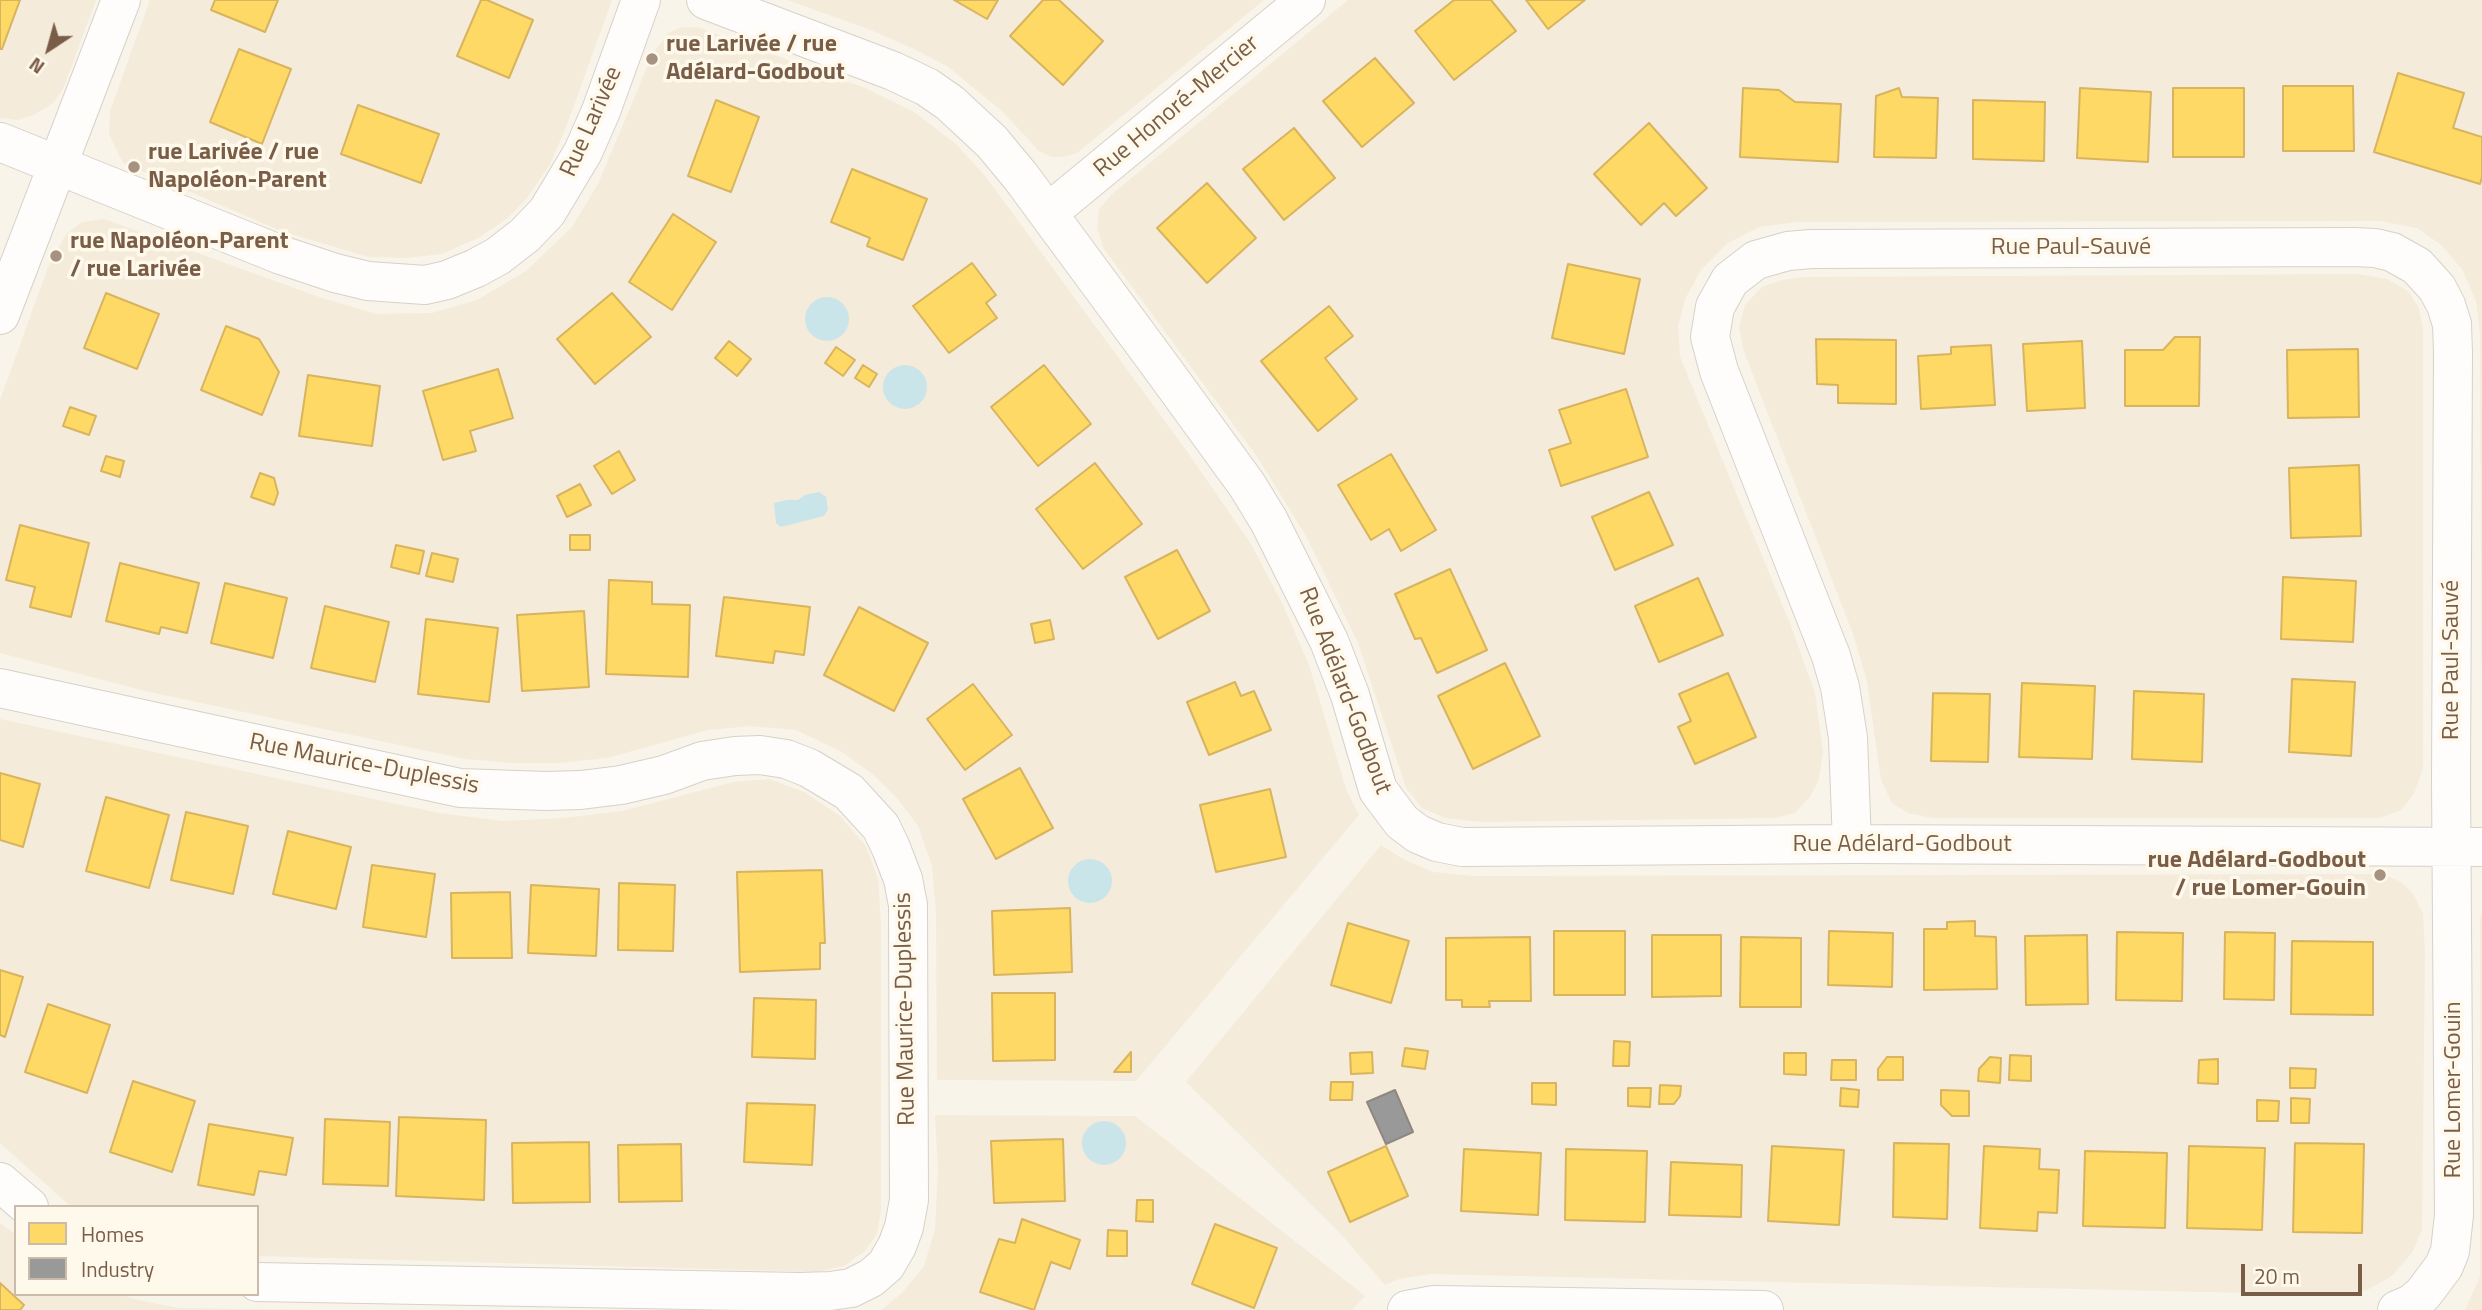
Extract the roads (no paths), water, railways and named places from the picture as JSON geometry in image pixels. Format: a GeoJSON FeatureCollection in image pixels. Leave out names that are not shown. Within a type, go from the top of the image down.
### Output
{"type":"FeatureCollection","features":[{"type":"Feature","properties":{"kind":"street"},"geometry":{"type":"LineString","coordinates":[[0,315],[121,0]]}},
{"type":"Feature","properties":{"kind":"street","name":"Rue Larivée"},"geometry":{"type":"LineString","coordinates":[[0,142],[281,255],[368,281],[425,285],[447,280],[498,256],[525,236],[547,212],[583,152],[601,111],[641,0]]}},
{"type":"Feature","properties":{"kind":"street","name":"Rue Adélard-Godbout"},"geometry":{"type":"LineString","coordinates":[[706,0],[893,71],[927,87],[950,103],[992,142],[1048,213],[1225,454],[1269,521],[1329,641],[1350,695],[1378,790],[1390,807],[1418,834],[1437,842],[1462,847],[1852,844],[2468,847]]}},
{"type":"Feature","properties":{"kind":"street","name":"Rue Honoré-Mercier"},"geometry":{"type":"LineString","coordinates":[[1048,213],[1306,0]]}},
{"type":"Feature","properties":{"kind":"street","name":"Rue Paul-Sauvé"},"geometry":{"type":"LineString","coordinates":[[1852,844],[1851,781],[1845,714],[1831,656],[1719,371],[1710,337],[1715,307],[1730,280],[1756,260],[1788,251],[1811,249],[2354,247],[2392,252],[2417,265],[2437,289],[2452,324],[2468,847]]}},
{"type":"Feature","properties":{"kind":"street","name":"Rue Maurice-Duplessis"},"geometry":{"type":"LineString","coordinates":[[0,688],[460,788],[546,792],[581,790],[621,785],[664,775],[702,761],[735,756],[760,755],[786,759],[809,768],[849,792],[881,827],[891,848],[903,879],[908,905],[909,1200],[897,1247],[886,1265],[871,1278],[850,1288],[830,1292],[259,1282]]}},
{"type":"Feature","properties":{"kind":"street","name":"Rue Lomer-Gouin"},"geometry":{"type":"LineString","coordinates":[[2397,1310],[2411,1304],[2434,1281],[2450,1251],[2453,1234],[2468,847]]}},
{"type":"Feature","properties":{"kind":"street"},"geometry":{"type":"LineString","coordinates":[[0,1182],[27,1205]]}},
{"type":"Feature","properties":{"kind":"street"},"geometry":{"type":"LineString","coordinates":[[1407,1310],[1434,1305],[1764,1310]]}},
{"type":"Feature","properties":{"kind":"water"},"geometry":{"type":"Polygon","coordinates":[[[827,297],[836,298],[843,303],[848,310],[848,328],[843,335],[836,340],[827,341],[818,340],[811,335],[806,328],[805,319],[806,310],[811,303],[818,298],[827,297]]]}},
{"type":"Feature","properties":{"kind":"water"},"geometry":{"type":"Polygon","coordinates":[[[905,365],[914,366],[921,371],[926,378],[926,396],[921,403],[914,408],[905,409],[896,408],[889,403],[884,396],[883,387],[884,378],[889,371],[896,366],[905,365]]]}},
{"type":"Feature","properties":{"kind":"water"},"geometry":{"type":"Polygon","coordinates":[[[819,492],[826,497],[828,509],[824,516],[781,527],[776,523],[774,503],[798,500],[805,495],[819,492]]]}},
{"type":"Feature","properties":{"kind":"water"},"geometry":{"type":"Polygon","coordinates":[[[1090,859],[1099,860],[1106,865],[1111,872],[1111,890],[1106,897],[1099,902],[1090,903],[1081,902],[1074,897],[1069,890],[1068,881],[1069,872],[1074,865],[1081,860],[1090,859]]]}},
{"type":"Feature","properties":{"kind":"water"},"geometry":{"type":"Polygon","coordinates":[[[1104,1121],[1113,1122],[1120,1127],[1125,1134],[1125,1152],[1120,1159],[1113,1164],[1104,1165],[1095,1164],[1088,1159],[1083,1152],[1082,1143],[1083,1134],[1088,1127],[1095,1122],[1104,1121]]]}},
{"type":"Feature","properties":{"kind":"place","name":"rue Larivée / rue Adélard-Godbout"},"geometry":{"type":"Point","coordinates":[652,59]}},
{"type":"Feature","properties":{"kind":"place","name":"rue Larivée / rue Napoléon-Parent"},"geometry":{"type":"Point","coordinates":[134,167]}},
{"type":"Feature","properties":{"kind":"place","name":"rue Napoléon-Parent / rue Larivée"},"geometry":{"type":"Point","coordinates":[56,256]}},
{"type":"Feature","properties":{"kind":"place","name":"rue Adélard-Godbout / rue Lomer-Gouin"},"geometry":{"type":"Point","coordinates":[2380,875]}}]}
